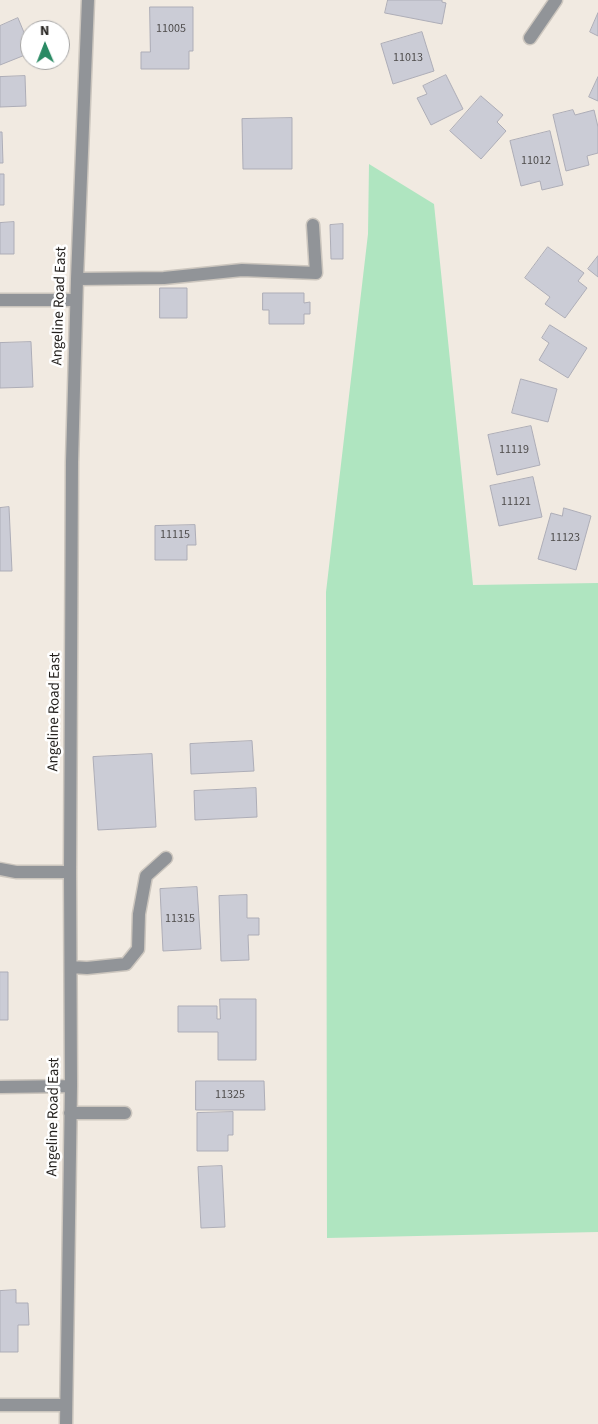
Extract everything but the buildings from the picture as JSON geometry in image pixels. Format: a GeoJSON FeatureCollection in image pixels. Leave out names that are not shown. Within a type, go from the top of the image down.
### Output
{"type":"FeatureCollection","features":[{"type":"Feature","properties":{"kind":"street","name":"Angeline Road East"},"geometry":{"type":"LineString","coordinates":[[66,1424],[71,1086],[72,462],[76,300],[88,0]]}},
{"type":"Feature","properties":{"kind":"street"},"geometry":{"type":"LineString","coordinates":[[530,38],[556,0]]}},
{"type":"Feature","properties":{"kind":"street"},"geometry":{"type":"LineString","coordinates":[[77,279],[164,278],[242,270],[316,274],[313,225]]}},
{"type":"Feature","properties":{"kind":"street"},"geometry":{"type":"LineString","coordinates":[[0,300],[76,300]]}},
{"type":"Feature","properties":{"kind":"street"},"geometry":{"type":"LineString","coordinates":[[71,967],[87,968],[126,964],[138,949],[139,914],[146,876],[166,858]]}},
{"type":"Feature","properties":{"kind":"street"},"geometry":{"type":"LineString","coordinates":[[0,869],[16,872],[70,872]]}},
{"type":"Feature","properties":{"kind":"street"},"geometry":{"type":"LineString","coordinates":[[0,1087],[71,1086]]}},
{"type":"Feature","properties":{"kind":"street"},"geometry":{"type":"LineString","coordinates":[[70,1113],[125,1113]]}},
{"type":"Feature","properties":{"kind":"street"},"geometry":{"type":"LineString","coordinates":[[0,1405],[66,1405]]}},
{"type":"Feature","properties":{"kind":"green space"},"geometry":{"type":"Polygon","coordinates":[[[369,164],[434,204],[473,585],[598,583],[598,1232],[327,1238],[326,592],[368,234],[369,164]]]}}]}
